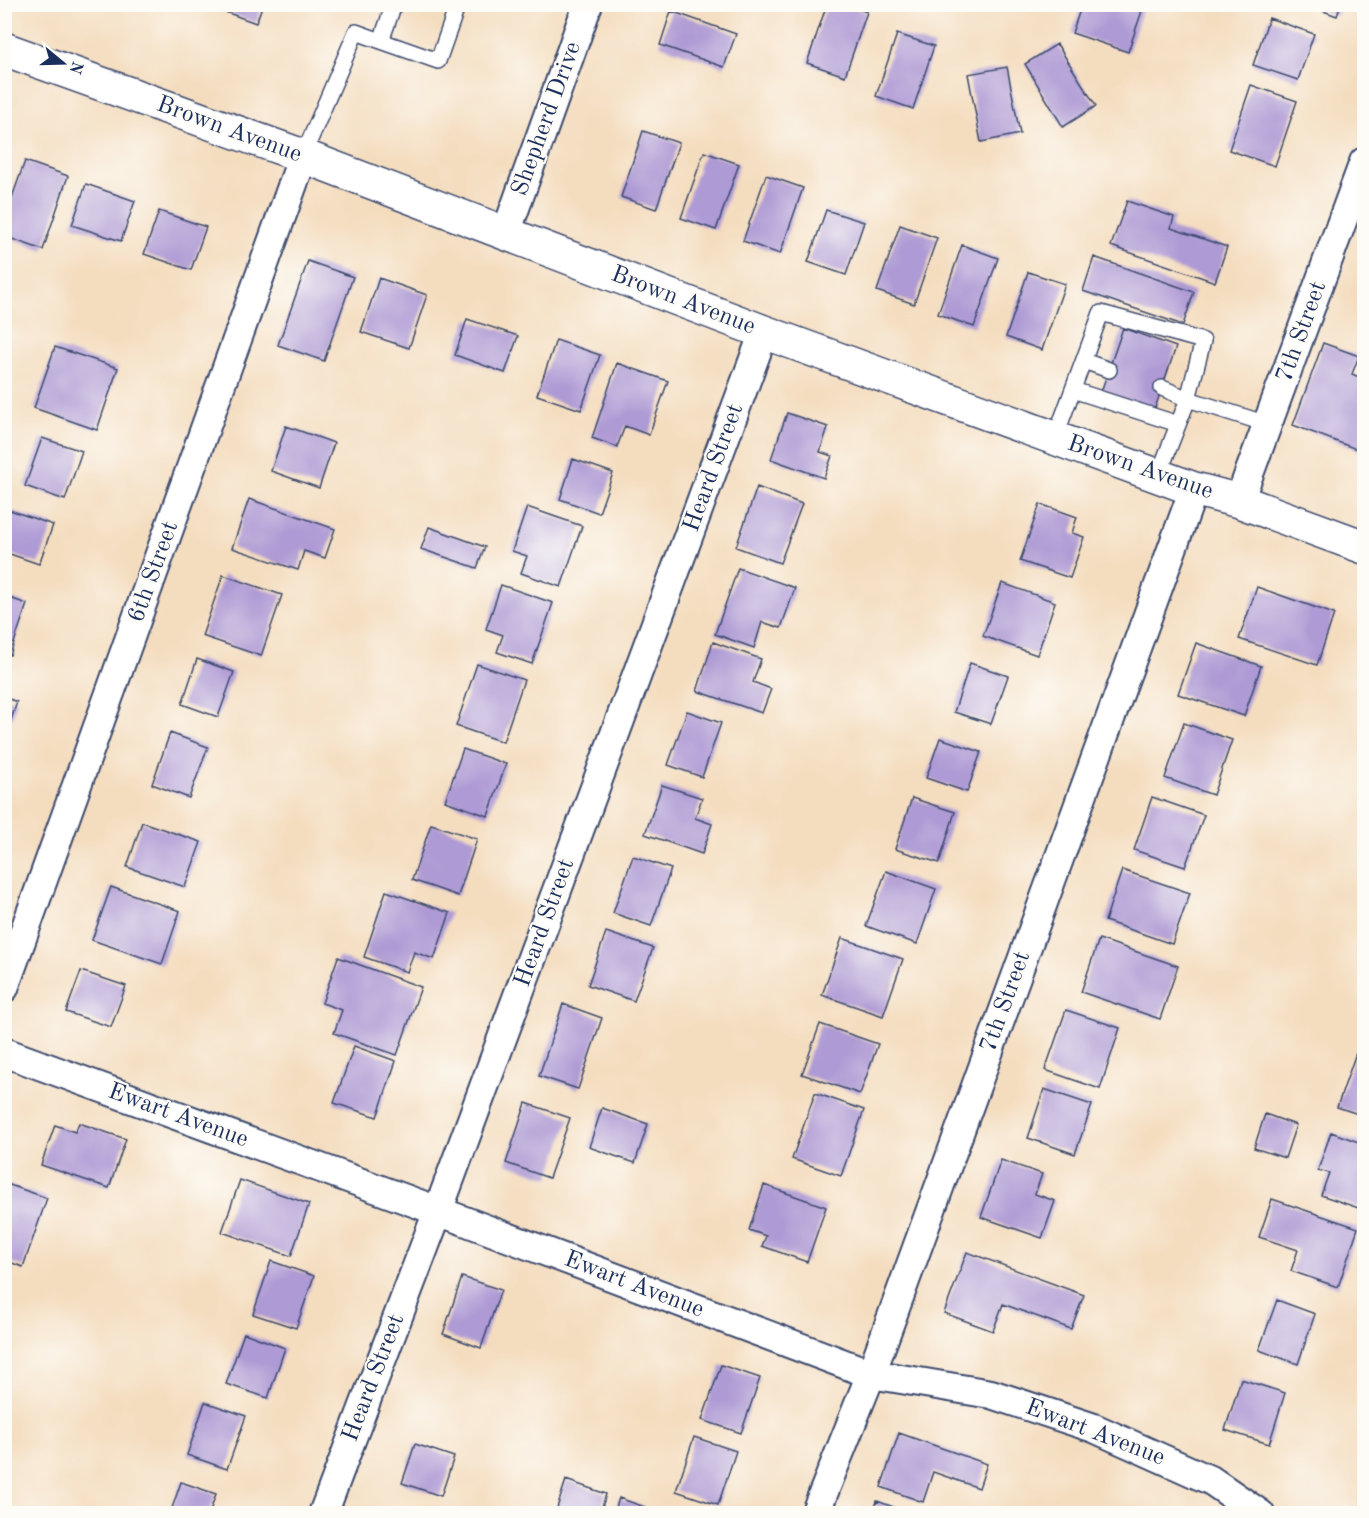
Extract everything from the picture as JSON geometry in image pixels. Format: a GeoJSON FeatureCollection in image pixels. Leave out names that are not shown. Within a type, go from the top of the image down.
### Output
{"type":"FeatureCollection","features":[{"type":"Feature","properties":{"kind":"street","name":"Shepherd Drive"},"geometry":{"type":"LineString","coordinates":[[506,233],[588,4]]}},
{"type":"Feature","properties":{"kind":"street","name":"Brown Avenue"},"geometry":{"type":"LineString","coordinates":[[4,49],[303,156],[764,332],[1194,489],[1239,501],[1365,547]]}},
{"type":"Feature","properties":{"kind":"street","name":"6th Street"},"geometry":{"type":"LineString","coordinates":[[4,988],[303,156]]}},
{"type":"Feature","properties":{"kind":"street","name":"7th Street"},"geometry":{"type":"LineString","coordinates":[[1239,501],[1365,162]]}},
{"type":"Feature","properties":{"kind":"street","name":"Heard Street"},"geometry":{"type":"LineString","coordinates":[[323,1514],[438,1211],[764,332]]}},
{"type":"Feature","properties":{"kind":"street","name":"7th Street"},"geometry":{"type":"LineString","coordinates":[[815,1514],[871,1374],[1194,489]]}},
{"type":"Feature","properties":{"kind":"street","name":"Ewart Avenue"},"geometry":{"type":"LineString","coordinates":[[4,1052],[438,1211],[871,1374],[991,1394],[1094,1428],[1212,1481],[1260,1514]]}},
{"type":"Feature","properties":{"kind":"lane"},"geometry":{"type":"LineString","coordinates":[[381,41],[394,4]]}},
{"type":"Feature","properties":{"kind":"lane"},"geometry":{"type":"LineString","coordinates":[[303,156],[356,32],[438,61],[458,4]]}},
{"type":"Feature","properties":{"kind":"lane"},"geometry":{"type":"LineString","coordinates":[[1055,438],[1101,312],[1203,340],[1188,399],[1158,476]]}},
{"type":"Feature","properties":{"kind":"lane"},"geometry":{"type":"LineString","coordinates":[[1084,361],[1109,370]]}},
{"type":"Feature","properties":{"kind":"lane"},"geometry":{"type":"LineString","coordinates":[[1162,388],[1188,399],[1268,424]]}},
{"type":"Feature","properties":{"kind":"lane"},"geometry":{"type":"LineString","coordinates":[[1073,390],[1178,424]]}},
{"type":"Feature","properties":{"kind":"building"},"geometry":{"type":"Polygon","coordinates":[[[203,4],[263,4],[256,23],[203,4]]]}},
{"type":"Feature","properties":{"kind":"building"},"geometry":{"type":"Polygon","coordinates":[[[827,4],[843,4],[867,12],[845,76],[807,63],[827,4]]]}},
{"type":"Feature","properties":{"kind":"building"},"geometry":{"type":"Polygon","coordinates":[[[1082,4],[1144,5],[1128,52],[1072,33],[1082,4]]]}},
{"type":"Feature","properties":{"kind":"building"},"geometry":{"type":"Polygon","coordinates":[[[1304,4],[1341,4],[1337,16],[1304,4]]]}},
{"type":"Feature","properties":{"kind":"building"},"geometry":{"type":"Polygon","coordinates":[[[671,11],[736,34],[724,67],[660,45],[671,11]]]}},
{"type":"Feature","properties":{"kind":"building"},"geometry":{"type":"Polygon","coordinates":[[[1269,18],[1314,34],[1298,80],[1253,65],[1269,18]]]}},
{"type":"Feature","properties":{"kind":"building"},"geometry":{"type":"Polygon","coordinates":[[[897,34],[934,46],[913,109],[876,96],[897,34]]]}},
{"type":"Feature","properties":{"kind":"building"},"geometry":{"type":"Polygon","coordinates":[[[1057,44],[1096,106],[1063,127],[1025,64],[1057,44]]]}},
{"type":"Feature","properties":{"kind":"building"},"geometry":{"type":"Polygon","coordinates":[[[1007,67],[1020,134],[981,142],[968,74],[1007,67]]]}},
{"type":"Feature","properties":{"kind":"building"},"geometry":{"type":"Polygon","coordinates":[[[1251,85],[1297,101],[1275,166],[1229,150],[1251,85]]]}},
{"type":"Feature","properties":{"kind":"building"},"geometry":{"type":"Polygon","coordinates":[[[643,131],[679,143],[656,209],[621,197],[643,131]]]}},
{"type":"Feature","properties":{"kind":"building"},"geometry":{"type":"Polygon","coordinates":[[[704,152],[739,164],[716,230],[681,218],[704,152]]]}},
{"type":"Feature","properties":{"kind":"building"},"geometry":{"type":"Polygon","coordinates":[[[25,161],[68,176],[43,250],[4,236],[4,220],[25,161]]]}},
{"type":"Feature","properties":{"kind":"building"},"geometry":{"type":"Polygon","coordinates":[[[766,175],[803,188],[780,254],[743,241],[766,175]]]}},
{"type":"Feature","properties":{"kind":"building"},"geometry":{"type":"Polygon","coordinates":[[[86,184],[135,201],[121,241],[72,225],[86,184]]]}},
{"type":"Feature","properties":{"kind":"building"},"geometry":{"type":"Polygon","coordinates":[[[1127,201],[1174,217],[1171,228],[1227,247],[1215,282],[1111,246],[1127,201]]]}},
{"type":"Feature","properties":{"kind":"building"},"geometry":{"type":"Polygon","coordinates":[[[826,210],[864,222],[846,275],[808,262],[826,210]]]}},
{"type":"Feature","properties":{"kind":"building"},"geometry":{"type":"Polygon","coordinates":[[[159,211],[206,227],[191,270],[144,254],[159,211]]]}},
{"type":"Feature","properties":{"kind":"building"},"geometry":{"type":"Polygon","coordinates":[[[900,225],[937,238],[914,304],[877,291],[900,225]]]}},
{"type":"Feature","properties":{"kind":"building"},"geometry":{"type":"Polygon","coordinates":[[[962,245],[998,258],[974,327],[938,314],[962,245]]]}},
{"type":"Feature","properties":{"kind":"building"},"geometry":{"type":"Polygon","coordinates":[[[1094,257],[1194,292],[1183,325],[1083,291],[1094,257]]]}},
{"type":"Feature","properties":{"kind":"building"},"geometry":{"type":"Polygon","coordinates":[[[308,261],[353,277],[324,361],[278,345],[308,261]]]}},
{"type":"Feature","properties":{"kind":"building"},"geometry":{"type":"Polygon","coordinates":[[[1028,272],[1065,284],[1042,350],[1006,337],[1028,272]]]}},
{"type":"Feature","properties":{"kind":"building"},"geometry":{"type":"Polygon","coordinates":[[[379,278],[427,295],[409,348],[361,332],[379,278]]]}},
{"type":"Feature","properties":{"kind":"building"},"geometry":{"type":"Polygon","coordinates":[[[467,319],[518,336],[505,373],[455,355],[467,319]]]}},
{"type":"Feature","properties":{"kind":"building"},"geometry":{"type":"Polygon","coordinates":[[[1123,328],[1176,347],[1154,411],[1101,392],[1123,328]]]}},
{"type":"Feature","properties":{"kind":"building"},"geometry":{"type":"Polygon","coordinates":[[[556,340],[600,355],[581,410],[537,395],[556,340]]]}},
{"type":"Feature","properties":{"kind":"building"},"geometry":{"type":"Polygon","coordinates":[[[1323,343],[1359,356],[1352,374],[1364,379],[1364,452],[1293,425],[1323,343]]]}},
{"type":"Feature","properties":{"kind":"building"},"geometry":{"type":"Polygon","coordinates":[[[55,347],[118,368],[97,430],[34,408],[55,347]]]}},
{"type":"Feature","properties":{"kind":"building"},"geometry":{"type":"Polygon","coordinates":[[[617,363],[668,381],[649,435],[625,426],[617,447],[592,438],[617,363]]]}},
{"type":"Feature","properties":{"kind":"building"},"geometry":{"type":"Polygon","coordinates":[[[787,413],[828,427],[820,452],[832,456],[824,478],[771,459],[787,413]]]}},
{"type":"Feature","properties":{"kind":"building"},"geometry":{"type":"Polygon","coordinates":[[[286,426],[334,443],[319,488],[271,471],[286,426]]]}},
{"type":"Feature","properties":{"kind":"building"},"geometry":{"type":"Polygon","coordinates":[[[42,438],[82,451],[65,500],[25,486],[42,438]]]}},
{"type":"Feature","properties":{"kind":"building"},"geometry":{"type":"Polygon","coordinates":[[[573,459],[613,473],[599,513],[560,499],[573,459]]]}},
{"type":"Feature","properties":{"kind":"building"},"geometry":{"type":"Polygon","coordinates":[[[757,487],[802,504],[780,563],[736,547],[757,487]]]}},
{"type":"Feature","properties":{"kind":"building"},"geometry":{"type":"Polygon","coordinates":[[[249,499],[335,529],[325,558],[304,551],[298,570],[232,548],[249,499]]]}},
{"type":"Feature","properties":{"kind":"building"},"geometry":{"type":"Polygon","coordinates":[[[1040,504],[1077,517],[1072,533],[1084,537],[1070,578],[1020,561],[1040,504]]]}},
{"type":"Feature","properties":{"kind":"building"},"geometry":{"type":"Polygon","coordinates":[[[527,507],[582,526],[561,587],[521,573],[527,556],[512,551],[527,507]]]}},
{"type":"Feature","properties":{"kind":"building"},"geometry":{"type":"Polygon","coordinates":[[[4,508],[53,525],[39,564],[4,552],[4,508]]]}},
{"type":"Feature","properties":{"kind":"building"},"geometry":{"type":"Polygon","coordinates":[[[429,527],[485,547],[477,568],[421,549],[429,527]]]}},
{"type":"Feature","properties":{"kind":"building"},"geometry":{"type":"Polygon","coordinates":[[[738,568],[795,588],[781,628],[762,622],[754,648],[715,634],[738,568]]]}},
{"type":"Feature","properties":{"kind":"building"},"geometry":{"type":"Polygon","coordinates":[[[223,575],[282,595],[261,656],[202,636],[223,575]]]}},
{"type":"Feature","properties":{"kind":"building"},"geometry":{"type":"Polygon","coordinates":[[[1002,583],[1055,602],[1037,655],[983,636],[1002,583]]]}},
{"type":"Feature","properties":{"kind":"building"},"geometry":{"type":"Polygon","coordinates":[[[501,585],[553,603],[532,664],[497,652],[503,635],[486,629],[501,585]]]}},
{"type":"Feature","properties":{"kind":"building"},"geometry":{"type":"Polygon","coordinates":[[[1257,587],[1334,614],[1317,665],[1239,639],[1257,587]]]}},
{"type":"Feature","properties":{"kind":"building"},"geometry":{"type":"Polygon","coordinates":[[[4,596],[27,604],[10,655],[4,653],[4,596]]]}},
{"type":"Feature","properties":{"kind":"building"},"geometry":{"type":"Polygon","coordinates":[[[713,642],[761,659],[753,682],[771,689],[762,713],[697,691],[713,642]]]}},
{"type":"Feature","properties":{"kind":"building"},"geometry":{"type":"Polygon","coordinates":[[[1196,643],[1261,666],[1244,716],[1178,694],[1196,643]]]}},
{"type":"Feature","properties":{"kind":"building"},"geometry":{"type":"Polygon","coordinates":[[[197,659],[234,672],[218,717],[182,704],[197,659]]]}},
{"type":"Feature","properties":{"kind":"building"},"geometry":{"type":"Polygon","coordinates":[[[970,663],[1008,676],[991,724],[954,712],[970,663]]]}},
{"type":"Feature","properties":{"kind":"building"},"geometry":{"type":"Polygon","coordinates":[[[477,664],[524,680],[503,742],[456,726],[477,664]]]}},
{"type":"Feature","properties":{"kind":"building"},"geometry":{"type":"Polygon","coordinates":[[[4,697],[17,702],[5,738],[4,738],[4,697]]]}},
{"type":"Feature","properties":{"kind":"building"},"geometry":{"type":"Polygon","coordinates":[[[687,711],[721,723],[702,777],[668,765],[687,711]]]}},
{"type":"Feature","properties":{"kind":"building"},"geometry":{"type":"Polygon","coordinates":[[[1184,723],[1232,740],[1213,795],[1165,778],[1184,723]]]}},
{"type":"Feature","properties":{"kind":"building"},"geometry":{"type":"Polygon","coordinates":[[[170,733],[208,747],[189,798],[152,784],[170,733]]]}},
{"type":"Feature","properties":{"kind":"building"},"geometry":{"type":"Polygon","coordinates":[[[940,738],[981,752],[967,792],[926,778],[940,738]]]}},
{"type":"Feature","properties":{"kind":"building"},"geometry":{"type":"Polygon","coordinates":[[[463,749],[506,764],[488,816],[445,801],[463,749]]]}},
{"type":"Feature","properties":{"kind":"building"},"geometry":{"type":"Polygon","coordinates":[[[662,785],[702,798],[695,818],[712,824],[702,854],[645,834],[662,785]]]}},
{"type":"Feature","properties":{"kind":"building"},"geometry":{"type":"Polygon","coordinates":[[[1152,797],[1204,815],[1185,867],[1134,850],[1152,797]]]}},
{"type":"Feature","properties":{"kind":"building"},"geometry":{"type":"Polygon","coordinates":[[[912,798],[955,812],[939,863],[895,849],[912,798]]]}},
{"type":"Feature","properties":{"kind":"building"},"geometry":{"type":"Polygon","coordinates":[[[142,822],[201,842],[185,887],[127,867],[142,822]]]}},
{"type":"Feature","properties":{"kind":"building"},"geometry":{"type":"Polygon","coordinates":[[[431,824],[477,839],[458,896],[412,880],[431,824]]]}},
{"type":"Feature","properties":{"kind":"building"},"geometry":{"type":"Polygon","coordinates":[[[633,856],[671,869],[651,926],[613,913],[633,856]]]}},
{"type":"Feature","properties":{"kind":"building"},"geometry":{"type":"Polygon","coordinates":[[[1122,870],[1190,893],[1172,944],[1105,921],[1122,870]]]}},
{"type":"Feature","properties":{"kind":"building"},"geometry":{"type":"Polygon","coordinates":[[[886,871],[936,889],[917,944],[866,926],[886,871]]]}},
{"type":"Feature","properties":{"kind":"building"},"geometry":{"type":"Polygon","coordinates":[[[111,887],[180,911],[162,964],[92,940],[111,887]]]}},
{"type":"Feature","properties":{"kind":"building"},"geometry":{"type":"Polygon","coordinates":[[[386,891],[450,913],[434,959],[414,952],[407,972],[364,957],[386,891]]]}},
{"type":"Feature","properties":{"kind":"building"},"geometry":{"type":"Polygon","coordinates":[[[606,932],[653,948],[634,1001],[588,985],[606,932]]]}},
{"type":"Feature","properties":{"kind":"building"},"geometry":{"type":"Polygon","coordinates":[[[842,938],[903,959],[883,1016],[822,995],[842,938]]]}},
{"type":"Feature","properties":{"kind":"building"},"geometry":{"type":"Polygon","coordinates":[[[1099,939],[1178,966],[1160,1019],[1081,992],[1099,939]]]}},
{"type":"Feature","properties":{"kind":"building"},"geometry":{"type":"Polygon","coordinates":[[[338,957],[421,987],[397,1055],[334,1033],[342,1010],[322,1003],[338,957]]]}},
{"type":"Feature","properties":{"kind":"building"},"geometry":{"type":"Polygon","coordinates":[[[81,971],[126,986],[111,1027],[66,1012],[81,971]]]}},
{"type":"Feature","properties":{"kind":"building"},"geometry":{"type":"Polygon","coordinates":[[[563,1004],[602,1018],[578,1089],[539,1076],[563,1004]]]}},
{"type":"Feature","properties":{"kind":"building"},"geometry":{"type":"Polygon","coordinates":[[[1066,1010],[1120,1028],[1100,1089],[1045,1070],[1066,1010]]]}},
{"type":"Feature","properties":{"kind":"building"},"geometry":{"type":"Polygon","coordinates":[[[820,1024],[878,1044],[860,1094],[802,1074],[820,1024]]]}},
{"type":"Feature","properties":{"kind":"building"},"geometry":{"type":"Polygon","coordinates":[[[354,1046],[396,1061],[377,1117],[334,1103],[354,1046]]]}},
{"type":"Feature","properties":{"kind":"building"},"geometry":{"type":"Polygon","coordinates":[[[1356,1053],[1364,1056],[1364,1116],[1337,1107],[1356,1053]]]}},
{"type":"Feature","properties":{"kind":"building"},"geometry":{"type":"Polygon","coordinates":[[[1044,1089],[1092,1105],[1075,1154],[1028,1138],[1044,1089]]]}},
{"type":"Feature","properties":{"kind":"building"},"geometry":{"type":"Polygon","coordinates":[[[815,1093],[864,1110],[841,1176],[792,1159],[815,1093]]]}},
{"type":"Feature","properties":{"kind":"building"},"geometry":{"type":"Polygon","coordinates":[[[526,1103],[570,1118],[549,1178],[506,1163],[526,1103]]]}},
{"type":"Feature","properties":{"kind":"building"},"geometry":{"type":"Polygon","coordinates":[[[602,1108],[648,1124],[635,1163],[589,1147],[602,1108]]]}},
{"type":"Feature","properties":{"kind":"building"},"geometry":{"type":"Polygon","coordinates":[[[1265,1114],[1296,1125],[1285,1158],[1254,1148],[1265,1114]]]}},
{"type":"Feature","properties":{"kind":"building"},"geometry":{"type":"Polygon","coordinates":[[[79,1123],[126,1139],[109,1188],[41,1165],[55,1125],[75,1132],[79,1123]]]}},
{"type":"Feature","properties":{"kind":"building"},"geometry":{"type":"Polygon","coordinates":[[[1331,1132],[1364,1144],[1364,1210],[1321,1195],[1329,1173],[1318,1170],[1331,1132]]]}},
{"type":"Feature","properties":{"kind":"building"},"geometry":{"type":"Polygon","coordinates":[[[1001,1160],[1042,1174],[1035,1194],[1055,1201],[1042,1238],[981,1217],[1001,1160]]]}},
{"type":"Feature","properties":{"kind":"building"},"geometry":{"type":"Polygon","coordinates":[[[240,1180],[309,1204],[291,1256],[222,1232],[240,1180]]]}},
{"type":"Feature","properties":{"kind":"building"},"geometry":{"type":"Polygon","coordinates":[[[4,1183],[47,1198],[23,1267],[4,1260],[4,1183]]]}},
{"type":"Feature","properties":{"kind":"building"},"geometry":{"type":"Polygon","coordinates":[[[764,1185],[826,1207],[807,1262],[762,1246],[766,1236],[749,1230],[764,1185]]]}},
{"type":"Feature","properties":{"kind":"building"},"geometry":{"type":"Polygon","coordinates":[[[1272,1199],[1358,1228],[1338,1287],[1291,1271],[1298,1250],[1259,1237],[1272,1199]]]}},
{"type":"Feature","properties":{"kind":"building"},"geometry":{"type":"Polygon","coordinates":[[[967,1252],[1084,1295],[1071,1329],[1003,1304],[993,1331],[944,1313],[967,1252]]]}},
{"type":"Feature","properties":{"kind":"building"},"geometry":{"type":"Polygon","coordinates":[[[271,1261],[314,1276],[296,1328],[253,1314],[271,1261]]]}},
{"type":"Feature","properties":{"kind":"building"},"geometry":{"type":"Polygon","coordinates":[[[462,1277],[501,1290],[481,1348],[443,1334],[462,1277]]]}},
{"type":"Feature","properties":{"kind":"building"},"geometry":{"type":"Polygon","coordinates":[[[1277,1300],[1315,1314],[1298,1364],[1259,1350],[1277,1300]]]}},
{"type":"Feature","properties":{"kind":"building"},"geometry":{"type":"Polygon","coordinates":[[[244,1333],[285,1348],[268,1398],[226,1384],[244,1333]]]}},
{"type":"Feature","properties":{"kind":"building"},"geometry":{"type":"Polygon","coordinates":[[[721,1365],[760,1378],[741,1433],[702,1420],[721,1365]]]}},
{"type":"Feature","properties":{"kind":"building"},"geometry":{"type":"Polygon","coordinates":[[[1241,1379],[1285,1393],[1269,1444],[1225,1430],[1241,1379]]]}},
{"type":"Feature","properties":{"kind":"building"},"geometry":{"type":"Polygon","coordinates":[[[205,1402],[246,1416],[227,1469],[187,1455],[205,1402]]]}},
{"type":"Feature","properties":{"kind":"building"},"geometry":{"type":"Polygon","coordinates":[[[899,1433],[987,1464],[979,1488],[933,1472],[923,1502],[881,1487],[899,1433]]]}},
{"type":"Feature","properties":{"kind":"building"},"geometry":{"type":"Polygon","coordinates":[[[694,1437],[736,1451],[718,1505],[676,1491],[694,1437]]]}},
{"type":"Feature","properties":{"kind":"building"},"geometry":{"type":"Polygon","coordinates":[[[415,1444],[454,1457],[441,1496],[402,1483],[415,1444]]]}},
{"type":"Feature","properties":{"kind":"building"},"geometry":{"type":"Polygon","coordinates":[[[566,1480],[606,1494],[600,1514],[555,1514],[566,1480]]]}},
{"type":"Feature","properties":{"kind":"building"},"geometry":{"type":"Polygon","coordinates":[[[181,1482],[216,1494],[209,1514],[170,1514],[181,1482]]]}},
{"type":"Feature","properties":{"kind":"building"},"geometry":{"type":"Polygon","coordinates":[[[619,1498],[662,1513],[662,1514],[614,1514],[619,1498]]]}},
{"type":"Feature","properties":{"kind":"building"},"geometry":{"type":"Polygon","coordinates":[[[877,1501],[910,1513],[910,1514],[873,1514],[877,1501]]]}}]}
